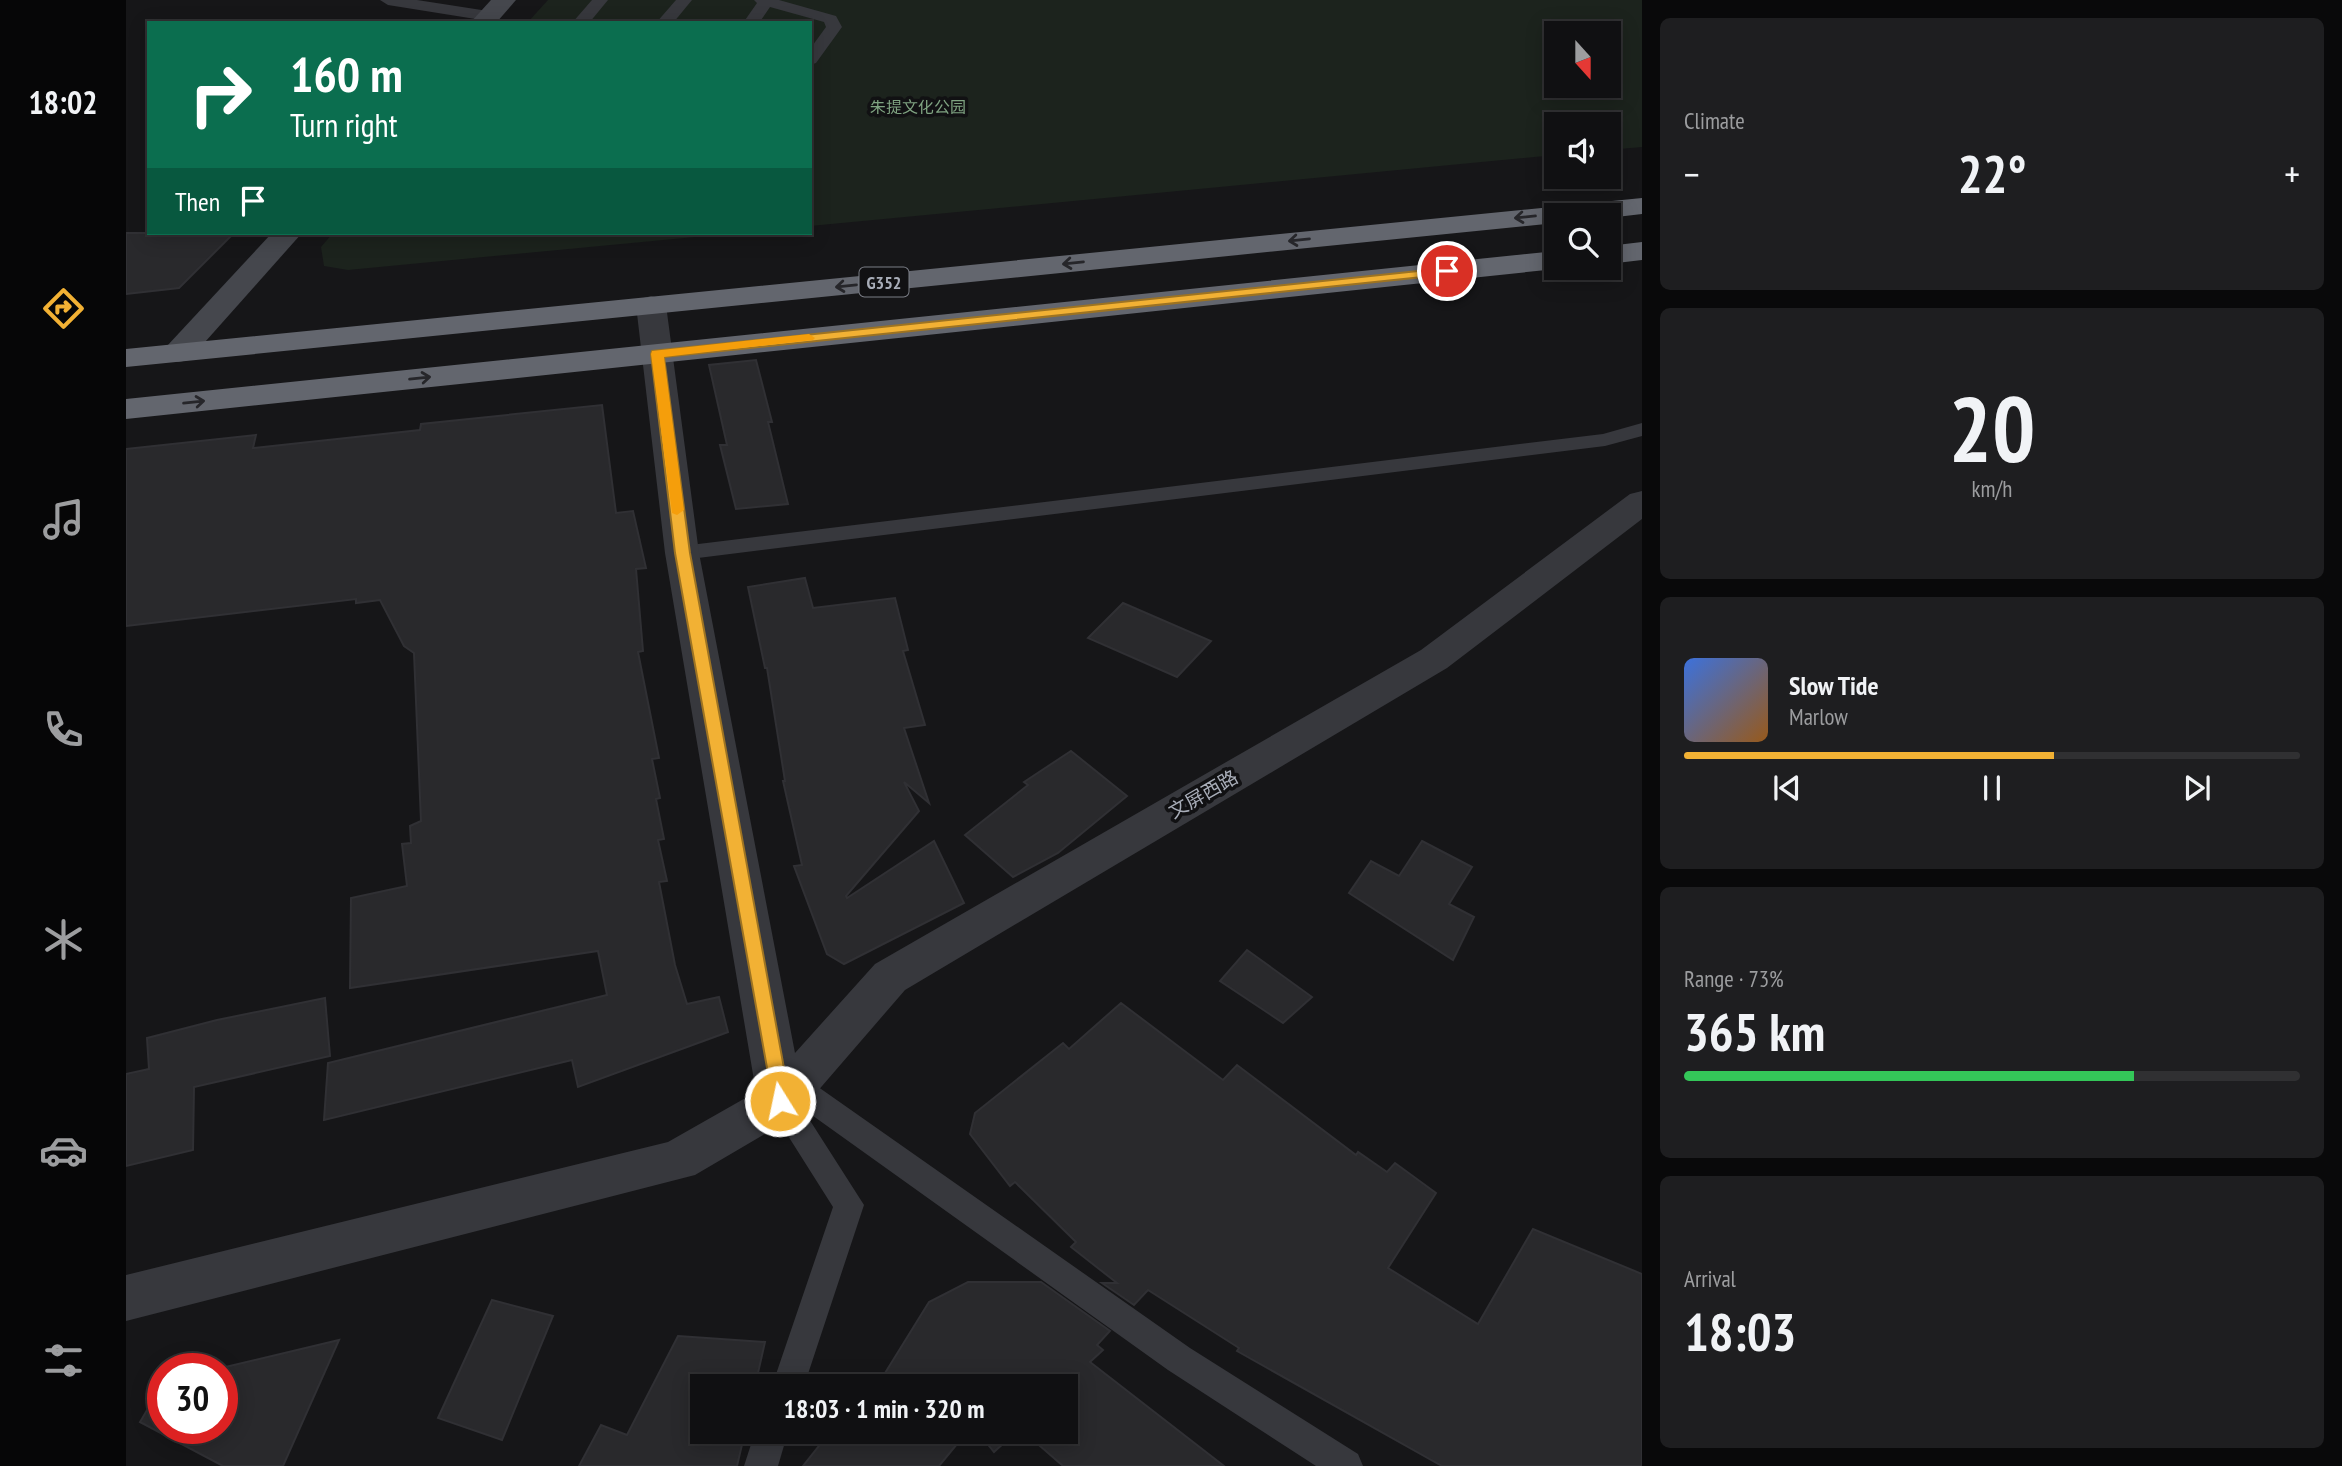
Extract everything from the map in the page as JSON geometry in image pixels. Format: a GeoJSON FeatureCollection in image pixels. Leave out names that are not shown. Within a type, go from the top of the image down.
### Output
{"type":"FeatureCollection","features":[{"type":"Feature","properties":{"kind":"highway","name":"G352"},"geometry":{"type":"LineString","coordinates":[[126,358],[1642,205]]}},
{"type":"Feature","properties":{"kind":"highway"},"geometry":{"type":"LineString","coordinates":[[1621,253],[1642,251]]}},
{"type":"Feature","properties":{"kind":"highway"},"geometry":{"type":"LineString","coordinates":[[126,409],[1544,261]]}},
{"type":"Feature","properties":{"kind":"street"},"geometry":{"type":"LineString","coordinates":[[178,353],[286,235]]}},
{"type":"Feature","properties":{"kind":"street"},"geometry":{"type":"LineString","coordinates":[[651,305],[682,553],[787,1094]]}},
{"type":"Feature","properties":{"kind":"street","name":"文屏西路"},"geometry":{"type":"LineString","coordinates":[[126,1298],[678,1160],[787,1094],[890,977],[1434,659],[1642,502]]}},
{"type":"Feature","properties":{"kind":"lane"},"geometry":{"type":"LineString","coordinates":[[388,0],[491,13]]}},
{"type":"Feature","properties":{"kind":"lane"},"geometry":{"type":"LineString","coordinates":[[582,21],[600,0]]}},
{"type":"Feature","properties":{"kind":"lane"},"geometry":{"type":"LineString","coordinates":[[666,21],[684,0]]}},
{"type":"Feature","properties":{"kind":"lane"},"geometry":{"type":"LineString","coordinates":[[752,21],[765,1],[831,19],[834,27],[812,57]]}},
{"type":"Feature","properties":{"kind":"lane"},"geometry":{"type":"LineString","coordinates":[[682,553],[1605,440],[1642,429]]}},
{"type":"Feature","properties":{"kind":"lane"},"geometry":{"type":"LineString","coordinates":[[787,1094],[849,1205],[792,1374]]}},
{"type":"Feature","properties":{"kind":"lane"},"geometry":{"type":"LineString","coordinates":[[787,1094],[1180,1359],[1346,1466]]}},
{"type":"Feature","properties":{"kind":"lane"},"geometry":{"type":"LineString","coordinates":[[761,1466],[768,1444]]}},
{"type":"Feature","properties":{"kind":"green space","name":"朱提文化公园"},"geometry":{"type":"Polygon","coordinates":[[[548,0],[1642,0],[1642,147],[1621,149],[1621,112],[1544,112],[1544,156],[812,226],[812,21],[529,21],[548,0]]]}},
{"type":"Feature","properties":{"kind":"green space"},"geometry":{"type":"Polygon","coordinates":[[[331,235],[716,235],[348,270],[324,266],[321,247],[331,235]]]}},
{"type":"Feature","properties":{"kind":"building"},"geometry":{"type":"Polygon","coordinates":[[[126,233],[232,235],[179,288],[126,294],[126,233]]]}},
{"type":"Feature","properties":{"kind":"building"},"geometry":{"type":"Polygon","coordinates":[[[756,360],[772,422],[768,422],[788,504],[736,509],[720,445],[727,445],[709,365],[756,360]]]}},
{"type":"Feature","properties":{"kind":"building"},"geometry":{"type":"Polygon","coordinates":[[[602,405],[616,513],[633,511],[646,568],[636,569],[643,651],[638,652],[659,758],[652,759],[660,798],[656,799],[664,839],[658,840],[667,881],[659,882],[675,965],[687,1004],[719,997],[728,1032],[578,1087],[572,1060],[324,1120],[328,1063],[607,995],[598,951],[350,988],[351,898],[407,886],[402,844],[411,843],[410,826],[421,821],[414,653],[404,646],[380,600],[356,603],[356,599],[126,626],[126,449],[256,435],[253,448],[420,430],[421,424],[602,405]]]}},
{"type":"Feature","properties":{"kind":"building"},"geometry":{"type":"Polygon","coordinates":[[[805,578],[813,608],[895,598],[908,650],[903,651],[925,725],[904,728],[929,803],[904,782],[919,811],[846,896],[847,898],[934,841],[964,903],[844,964],[827,954],[794,866],[802,865],[783,781],[767,668],[748,587],[805,578]]]}},
{"type":"Feature","properties":{"kind":"building"},"geometry":{"type":"Polygon","coordinates":[[[1123,603],[1211,641],[1177,677],[1088,638],[1123,603]]]}},
{"type":"Feature","properties":{"kind":"building"},"geometry":{"type":"Polygon","coordinates":[[[1071,751],[1127,796],[1058,853],[1013,877],[965,835],[1028,785],[1024,782],[1071,751]]]}},
{"type":"Feature","properties":{"kind":"building"},"geometry":{"type":"Polygon","coordinates":[[[1422,841],[1472,867],[1449,904],[1474,917],[1453,960],[1349,893],[1371,861],[1399,876],[1422,841]]]}},
{"type":"Feature","properties":{"kind":"building"},"geometry":{"type":"Polygon","coordinates":[[[1247,950],[1312,997],[1283,1023],[1220,981],[1247,950]]]}},
{"type":"Feature","properties":{"kind":"building"},"geometry":{"type":"Polygon","coordinates":[[[325,998],[330,1056],[194,1087],[193,1150],[126,1166],[126,1074],[149,1069],[147,1038],[217,1020],[325,998]]]}},
{"type":"Feature","properties":{"kind":"building"},"geometry":{"type":"Polygon","coordinates":[[[1121,1003],[1223,1080],[1237,1065],[1356,1155],[1358,1152],[1387,1172],[1395,1163],[1436,1193],[1388,1268],[1478,1324],[1533,1229],[1642,1274],[1642,1466],[1442,1466],[1237,1351],[1239,1348],[1148,1290],[1134,1305],[1102,1283],[1117,1283],[1071,1247],[1076,1242],[1015,1182],[1010,1186],[970,1134],[975,1113],[1063,1043],[1069,1049],[1121,1003]]]}},
{"type":"Feature","properties":{"kind":"building"},"geometry":{"type":"Polygon","coordinates":[[[968,1282],[1041,1282],[1110,1331],[1097,1345],[1103,1350],[1090,1362],[1224,1466],[1063,1466],[1038,1444],[1078,1444],[1078,1374],[884,1374],[929,1302],[968,1282]]]}},
{"type":"Feature","properties":{"kind":"building"},"geometry":{"type":"Polygon","coordinates":[[[492,1300],[553,1316],[502,1440],[438,1418],[492,1300]]]}},
{"type":"Feature","properties":{"kind":"building"},"geometry":{"type":"Polygon","coordinates":[[[678,1336],[765,1342],[758,1374],[690,1374],[690,1444],[742,1444],[737,1466],[579,1466],[601,1425],[627,1435],[678,1336]]]}},
{"type":"Feature","properties":{"kind":"building"},"geometry":{"type":"Polygon","coordinates":[[[339,1340],[283,1466],[223,1466],[182,1444],[238,1444],[238,1364],[339,1340]]]}},
{"type":"Feature","properties":{"kind":"building"},"geometry":{"type":"Polygon","coordinates":[[[147,1410],[147,1426],[140,1422],[147,1410]]]}},
{"type":"Feature","properties":{"kind":"building"},"geometry":{"type":"Polygon","coordinates":[[[820,1444],[957,1444],[939,1466],[803,1466],[820,1444]]]}},
{"type":"Feature","properties":{"kind":"building"},"geometry":{"type":"Polygon","coordinates":[[[988,1444],[1003,1444],[994,1452],[988,1444]]]}},
{"type":"Feature","properties":{"kind":"slow traffic"},"geometry":{"type":"LineString","coordinates":[[677,510],[657,354],[809,338]]}},
{"type":"Feature","properties":{"kind":"route"},"geometry":{"type":"LineString","coordinates":[[780,1101],[682,553],[657,354],[1447,271]]}}]}
